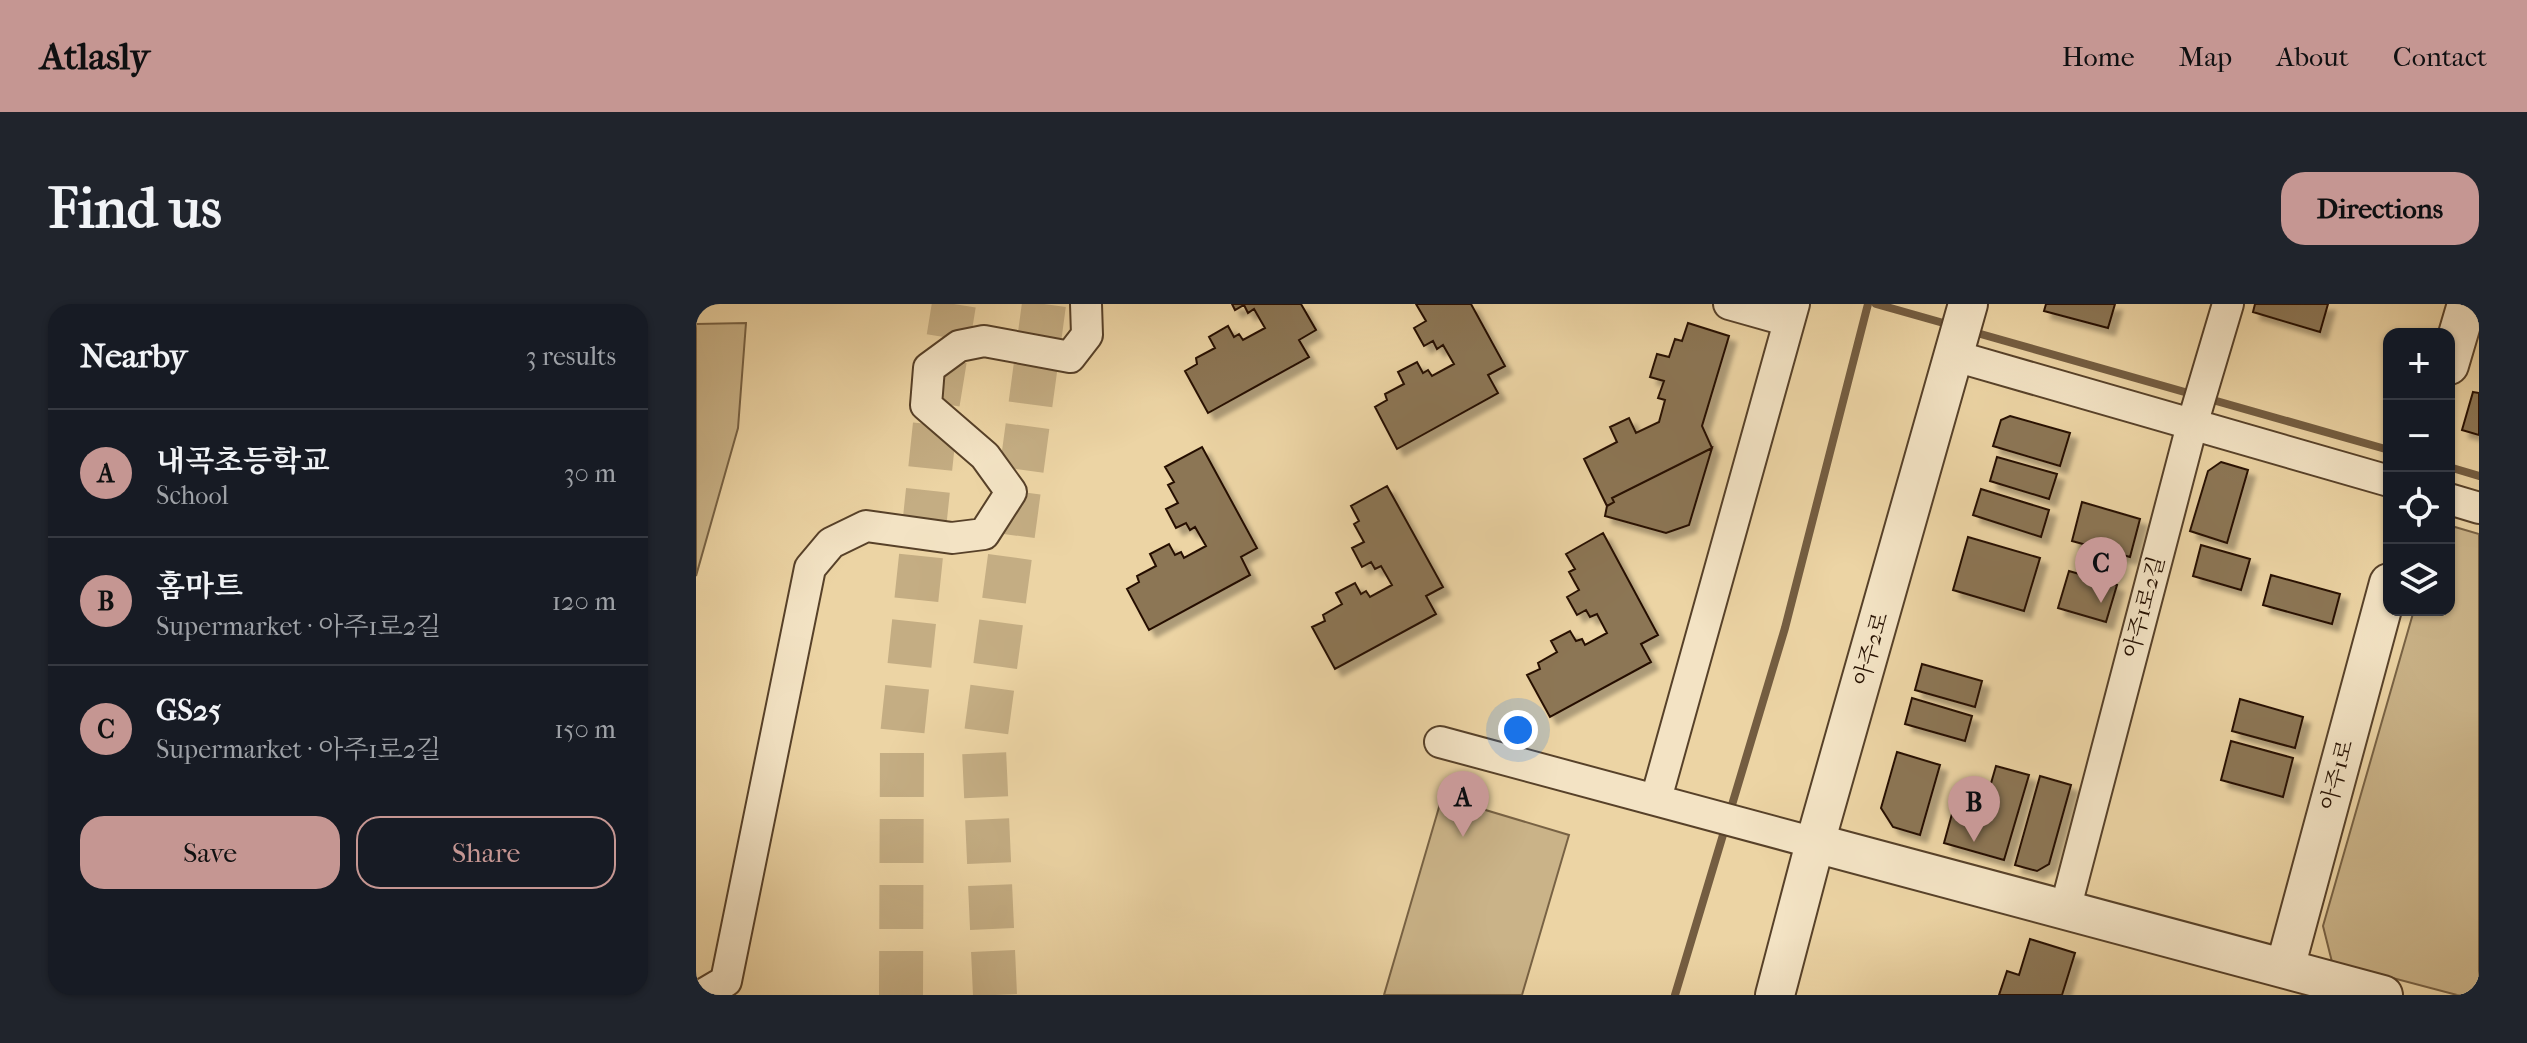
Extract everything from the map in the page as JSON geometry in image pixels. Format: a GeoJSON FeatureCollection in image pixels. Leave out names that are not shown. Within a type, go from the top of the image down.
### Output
{"type":"FeatureCollection","features":[{"type":"Feature","properties":{"kind":"street"},"geometry":{"type":"LineString","coordinates":[[702,995],[726,981],[810,568],[831,543],[866,526],[952,538],[984,534],[1011,492],[985,456],[926,405],[929,368],[959,346],[984,341],[1070,357],[1087,335],[1086,304]]}},
{"type":"Feature","properties":{"kind":"street"},"geometry":{"type":"LineString","coordinates":[[1656,799],[1792,313],[1729,304]]}},
{"type":"Feature","properties":{"kind":"street","name":"아주2로"},"geometry":{"type":"LineString","coordinates":[[1775,995],[1968,304]]}},
{"type":"Feature","properties":{"kind":"street","name":"아주1로2길"},"geometry":{"type":"LineString","coordinates":[[2065,910],[2192,425],[2228,304]]}},
{"type":"Feature","properties":{"kind":"street"},"geometry":{"type":"LineString","coordinates":[[2455,345],[2467,304]]}},
{"type":"Feature","properties":{"kind":"street"},"geometry":{"type":"LineString","coordinates":[[1955,356],[2383,479]]}},
{"type":"Feature","properties":{"kind":"street"},"geometry":{"type":"LineString","coordinates":[[2455,501],[2479,508]]}},
{"type":"Feature","properties":{"kind":"street","name":"아주1로"},"geometry":{"type":"LineString","coordinates":[[2285,968],[2383,605]]}},
{"type":"Feature","properties":{"kind":"street"},"geometry":{"type":"LineString","coordinates":[[1440,742],[2383,995]]}},
{"type":"Feature","properties":{"kind":"shaded area"},"geometry":{"type":"Polygon","coordinates":[[[746,323],[738,428],[696,576],[696,324],[746,323]]]}},
{"type":"Feature","properties":{"kind":"shaded area"},"geometry":{"type":"Polygon","coordinates":[[[2455,527],[2479,534],[2479,987],[2468,995],[2457,995],[2332,962],[2323,926],[2412,616],[2455,616],[2455,527]]]}},
{"type":"Feature","properties":{"kind":"shaded area"},"geometry":{"type":"Polygon","coordinates":[[[1442,797],[1569,835],[1522,995],[1384,995],[1442,797]]]}},
{"type":"Feature","properties":{"kind":"building"},"geometry":{"type":"Polygon","coordinates":[[[1232,304],[1301,304],[1316,330],[1299,340],[1309,357],[1208,413],[1185,371],[1197,364],[1196,358],[1215,348],[1209,337],[1228,326],[1234,337],[1239,334],[1243,340],[1265,328],[1254,309],[1248,313],[1244,305],[1235,310],[1232,304]]]}},
{"type":"Feature","properties":{"kind":"building"},"geometry":{"type":"Polygon","coordinates":[[[1416,304],[1471,304],[1505,366],[1488,375],[1498,393],[1397,449],[1375,407],[1387,400],[1385,394],[1404,384],[1398,372],[1417,362],[1423,373],[1428,370],[1432,376],[1454,364],[1443,345],[1437,349],[1433,341],[1424,346],[1414,328],[1426,321],[1416,304]]]}},
{"type":"Feature","properties":{"kind":"building"},"geometry":{"type":"Polygon","coordinates":[[[2046,304],[2115,304],[2108,328],[2044,311],[2046,304]]]}},
{"type":"Feature","properties":{"kind":"building"},"geometry":{"type":"Polygon","coordinates":[[[2255,304],[2328,304],[2320,332],[2253,312],[2255,304]]]}},
{"type":"Feature","properties":{"kind":"building"},"geometry":{"type":"Polygon","coordinates":[[[1688,323],[1729,336],[1702,426],[1712,448],[1612,498],[1614,502],[1607,506],[1584,459],[1617,442],[1610,427],[1629,418],[1636,433],[1659,422],[1665,400],[1658,398],[1664,381],[1650,377],[1657,354],[1669,357],[1675,339],[1682,341],[1688,323]]]}},
{"type":"Feature","properties":{"kind":"building"},"geometry":{"type":"Polygon","coordinates":[[[2473,392],[2479,393],[2479,435],[2462,430],[2473,392]]]}},
{"type":"Feature","properties":{"kind":"building"},"geometry":{"type":"Polygon","coordinates":[[[2010,416],[2070,433],[2060,466],[1993,446],[2001,420],[2010,416]]]}},
{"type":"Feature","properties":{"kind":"building"},"geometry":{"type":"Polygon","coordinates":[[[1202,447],[1257,548],[1241,557],[1250,575],[1149,630],[1127,589],[1139,582],[1137,576],[1156,566],[1150,554],[1169,544],[1175,555],[1181,552],[1184,558],[1206,546],[1195,527],[1190,530],[1186,523],[1176,528],[1166,509],[1178,503],[1168,485],[1174,482],[1165,467],[1202,447]]]}},
{"type":"Feature","properties":{"kind":"building"},"geometry":{"type":"Polygon","coordinates":[[[1712,448],[1689,525],[1666,533],[1605,516],[1607,506],[1614,502],[1612,498],[1712,448]]]}},
{"type":"Feature","properties":{"kind":"building"},"geometry":{"type":"Polygon","coordinates":[[[1997,457],[2057,474],[2049,499],[1990,481],[1997,457]]]}},
{"type":"Feature","properties":{"kind":"building"},"geometry":{"type":"Polygon","coordinates":[[[2221,462],[2248,470],[2227,543],[2190,531],[2208,471],[2221,462]]]}},
{"type":"Feature","properties":{"kind":"building"},"geometry":{"type":"Polygon","coordinates":[[[1387,486],[1443,587],[1426,596],[1436,614],[1335,669],[1312,627],[1325,621],[1323,615],[1342,604],[1336,593],[1355,583],[1361,594],[1366,591],[1370,597],[1392,585],[1381,566],[1375,569],[1371,562],[1362,567],[1352,548],[1364,542],[1354,524],[1359,521],[1351,506],[1387,486]]]}},
{"type":"Feature","properties":{"kind":"building"},"geometry":{"type":"Polygon","coordinates":[[[1981,489],[2049,510],[2041,537],[1973,515],[1981,489]]]}},
{"type":"Feature","properties":{"kind":"building"},"geometry":{"type":"Polygon","coordinates":[[[2082,502],[2140,519],[2130,557],[2072,541],[2082,502]]]}},
{"type":"Feature","properties":{"kind":"building"},"geometry":{"type":"Polygon","coordinates":[[[1603,533],[1658,635],[1641,644],[1651,662],[1550,717],[1527,675],[1540,669],[1538,663],[1557,652],[1551,641],[1570,631],[1576,641],[1582,639],[1585,645],[1607,633],[1597,614],[1590,617],[1586,610],[1577,615],[1567,597],[1579,590],[1569,572],[1575,569],[1566,554],[1603,533]]]}},
{"type":"Feature","properties":{"kind":"building"},"geometry":{"type":"Polygon","coordinates":[[[1968,537],[2040,558],[2024,611],[1953,590],[1968,537]]]}},
{"type":"Feature","properties":{"kind":"building"},"geometry":{"type":"Polygon","coordinates":[[[2201,545],[2250,559],[2241,590],[2193,576],[2201,545]]]}},
{"type":"Feature","properties":{"kind":"building"},"geometry":{"type":"Polygon","coordinates":[[[2069,571],[2117,585],[2106,622],[2058,608],[2069,571]]]}},
{"type":"Feature","properties":{"kind":"building"},"geometry":{"type":"Polygon","coordinates":[[[2271,575],[2340,594],[2332,624],[2263,605],[2271,575]]]}},
{"type":"Feature","properties":{"kind":"building"},"geometry":{"type":"Polygon","coordinates":[[[1922,664],[1982,681],[1975,707],[1915,690],[1922,664]]]}},
{"type":"Feature","properties":{"kind":"building"},"geometry":{"type":"Polygon","coordinates":[[[1912,698],[1972,716],[1965,741],[1905,724],[1912,698]]]}},
{"type":"Feature","properties":{"kind":"building"},"geometry":{"type":"Polygon","coordinates":[[[2240,699],[2303,717],[2295,748],[2232,731],[2240,699]]]}},
{"type":"Feature","properties":{"kind":"building"},"geometry":{"type":"Polygon","coordinates":[[[2231,741],[2293,758],[2283,797],[2221,780],[2231,741]]]}},
{"type":"Feature","properties":{"kind":"building"},"geometry":{"type":"Polygon","coordinates":[[[1897,752],[1940,765],[1920,835],[1893,827],[1881,808],[1897,752]]]}},
{"type":"Feature","properties":{"kind":"building"},"geometry":{"type":"Polygon","coordinates":[[[1996,766],[2029,775],[2004,860],[1944,843],[1955,803],[1983,811],[1996,766]]]}},
{"type":"Feature","properties":{"kind":"building"},"geometry":{"type":"Polygon","coordinates":[[[2040,776],[2071,785],[2049,864],[2037,871],[2015,865],[2040,776]]]}},
{"type":"Feature","properties":{"kind":"building"},"geometry":{"type":"Polygon","coordinates":[[[2030,939],[2075,953],[2062,995],[1999,995],[2007,971],[2019,975],[2030,939]]]}},
{"type":"Feature","properties":{"kind":"waterway"},"geometry":{"type":"LineString","coordinates":[[1675,995],[1785,628],[1868,304]]}},
{"type":"Feature","properties":{"kind":"waterway"},"geometry":{"type":"LineString","coordinates":[[1876,304],[1954,326]]}},
{"type":"Feature","properties":{"kind":"waterway"},"geometry":{"type":"LineString","coordinates":[[1970,331],[2383,448]]}},
{"type":"Feature","properties":{"kind":"waterway"},"geometry":{"type":"LineString","coordinates":[[2455,469],[2479,476]]}},
{"type":"Feature","properties":{"kind":"tunnel"},"geometry":{"type":"LineString","coordinates":[[901,995],[902,736],[936,414],[954,304]]}},
{"type":"Feature","properties":{"kind":"tunnel"},"geometry":{"type":"LineString","coordinates":[[995,995],[984,749],[1044,304]]}},
{"type":"Feature","properties":{"kind":"place","name":"GS25"},"geometry":{"type":"Point","coordinates":[2101,603]}},
{"type":"Feature","properties":{"kind":"place","name":"내곡초등학교"},"geometry":{"type":"Point","coordinates":[1463,837]}},
{"type":"Feature","properties":{"kind":"place","name":"홈마트"},"geometry":{"type":"Point","coordinates":[1974,842]}}]}
